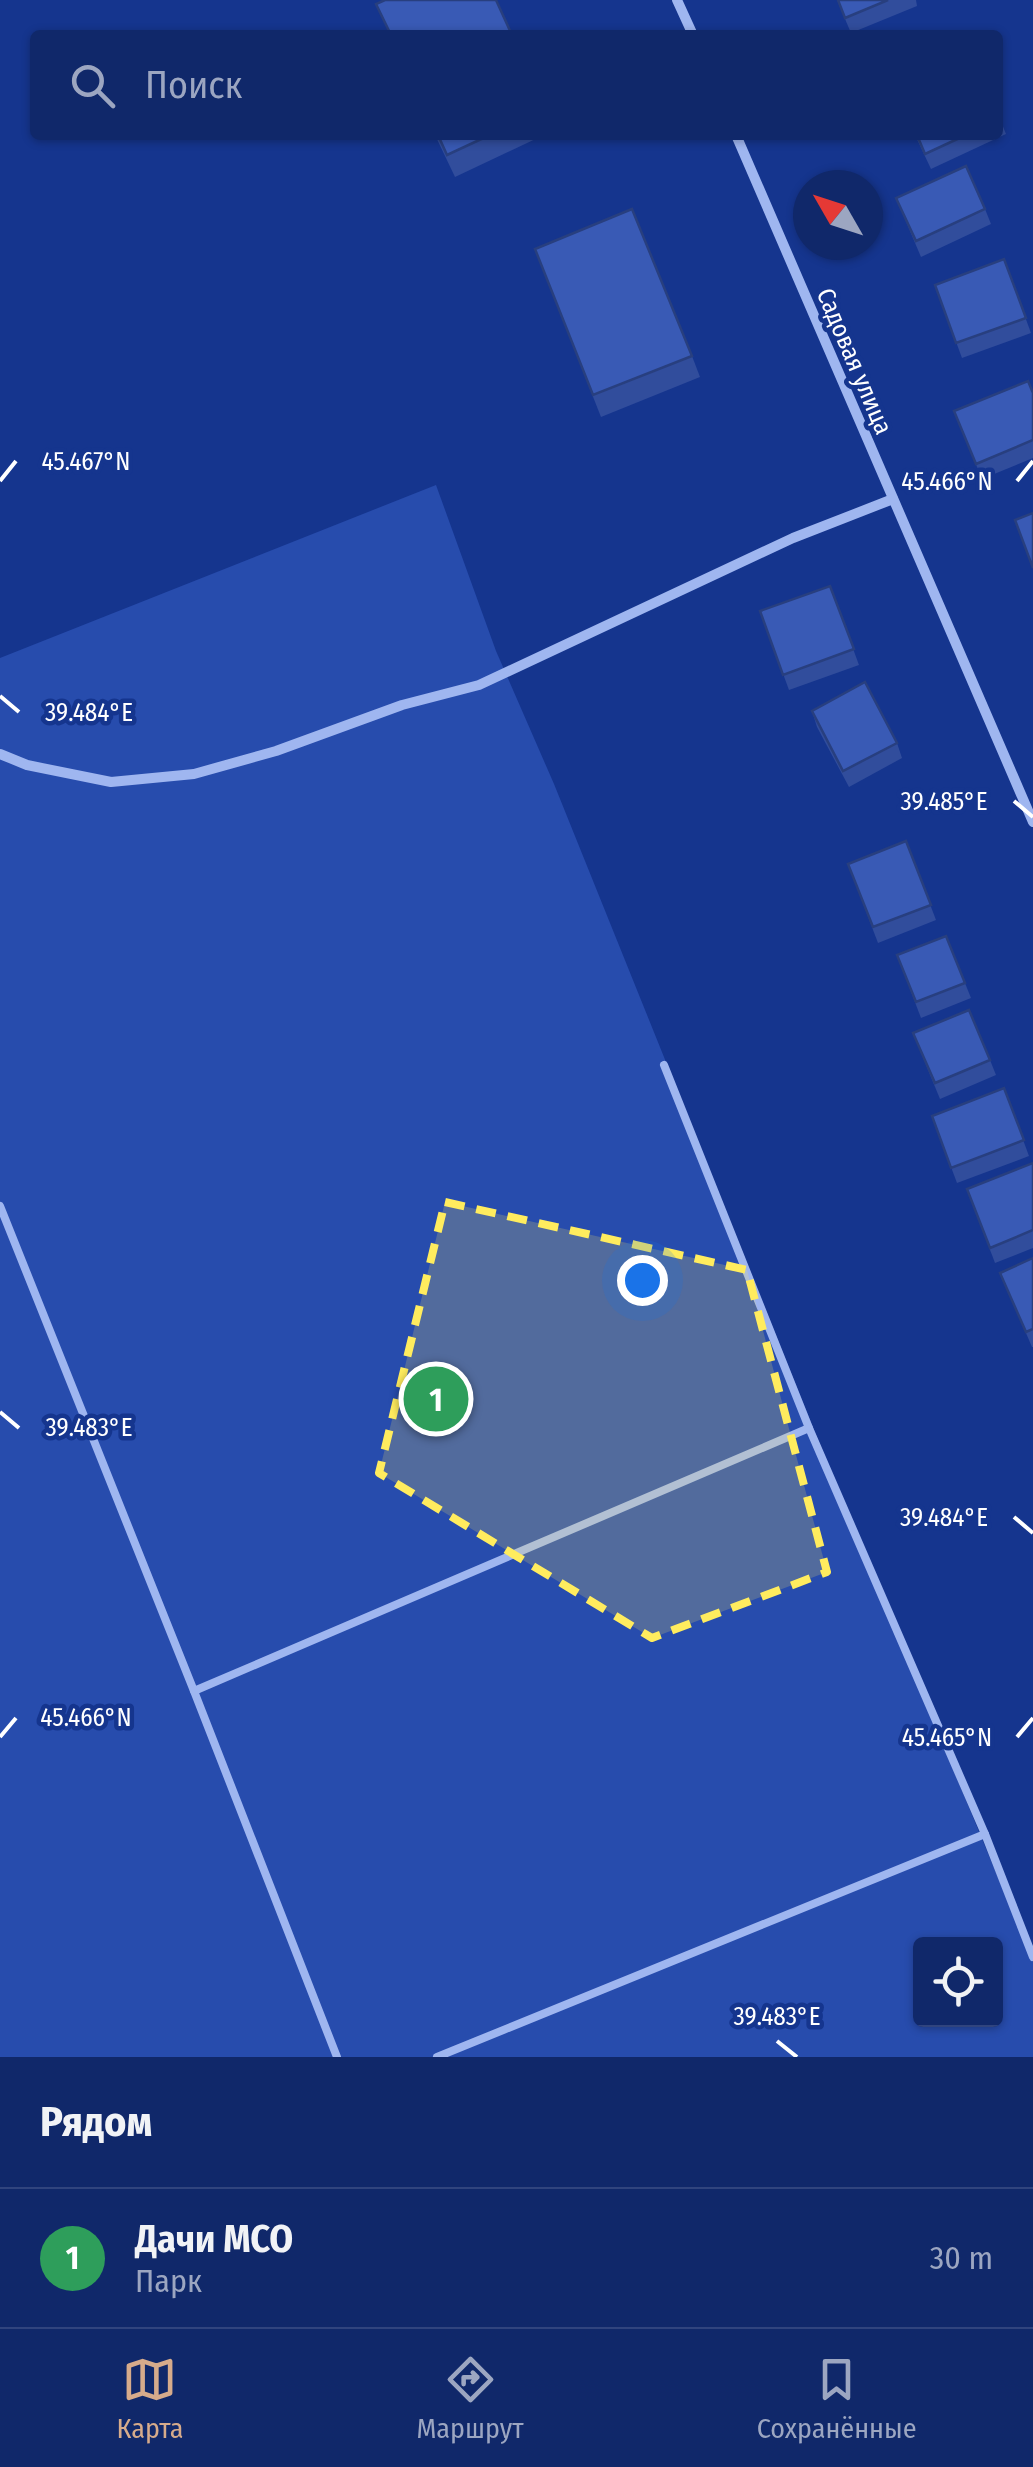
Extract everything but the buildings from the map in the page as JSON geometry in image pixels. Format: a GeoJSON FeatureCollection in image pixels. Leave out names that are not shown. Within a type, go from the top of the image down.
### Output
{"type":"FeatureCollection","features":[{"type":"Feature","properties":{"kind":"street"},"geometry":{"type":"LineString","coordinates":[[678,0],[690,30]]}},
{"type":"Feature","properties":{"kind":"street","name":"Садовая улица"},"geometry":{"type":"LineString","coordinates":[[738,140],[1033,822]]}},
{"type":"Feature","properties":{"kind":"street"},"geometry":{"type":"LineString","coordinates":[[0,754],[28,765],[111,782],[194,774],[276,750],[402,705],[479,684],[793,538],[893,499]]}},
{"type":"Feature","properties":{"kind":"lane"},"geometry":{"type":"LineString","coordinates":[[664,1064],[809,1428],[1033,1957]]}},
{"type":"Feature","properties":{"kind":"lane"},"geometry":{"type":"LineString","coordinates":[[0,1206],[337,2057]]}},
{"type":"Feature","properties":{"kind":"lane"},"geometry":{"type":"LineString","coordinates":[[194,1691],[809,1428]]}},
{"type":"Feature","properties":{"kind":"lane"},"geometry":{"type":"LineString","coordinates":[[436,2057],[984,1834]]}},
{"type":"Feature","properties":{"kind":"highlighted area"},"geometry":{"type":"Polygon","coordinates":[[[445,1202],[747,1270],[827,1572],[652,1638],[379,1473],[445,1202]]]}},
{"type":"Feature","properties":{"kind":"shaded area"},"geometry":{"type":"Polygon","coordinates":[[[436,485],[496,651],[554,784],[1033,1962],[1033,2057],[0,2057],[0,658],[436,485]]]}},
{"type":"Feature","properties":{"kind":"place","name":"Дачи МСО"},"geometry":{"type":"Point","coordinates":[436,1399]}}]}
